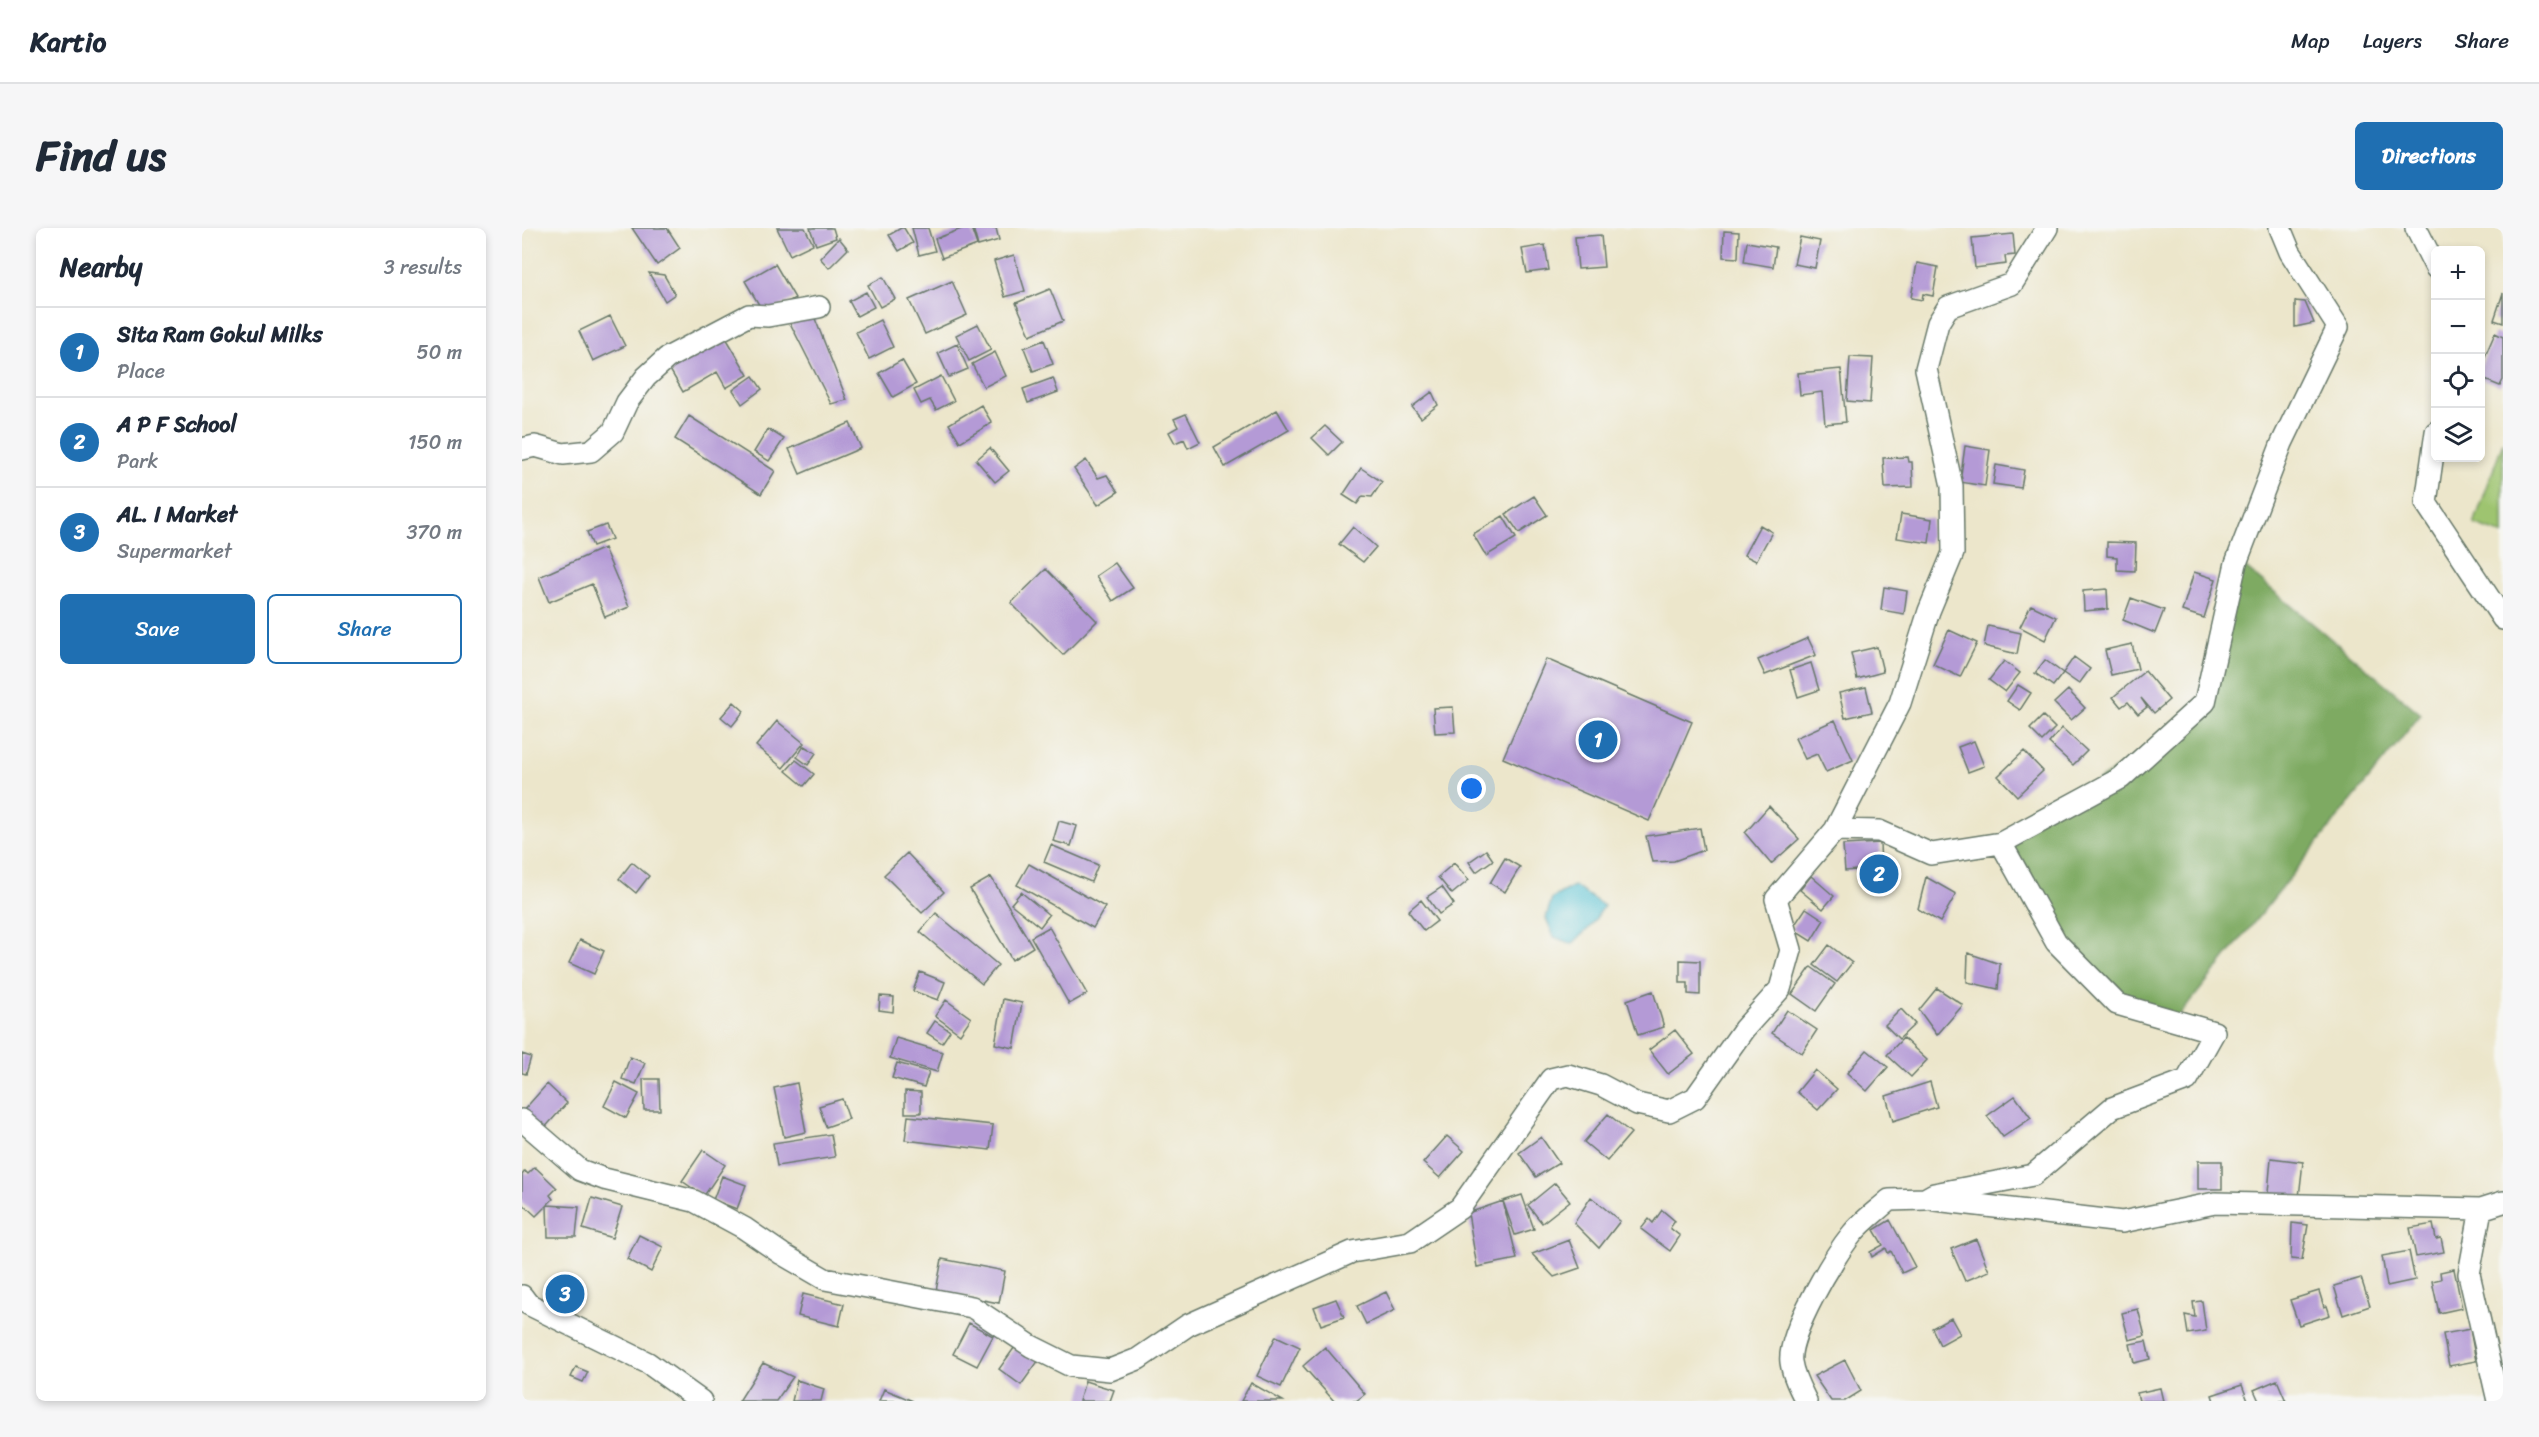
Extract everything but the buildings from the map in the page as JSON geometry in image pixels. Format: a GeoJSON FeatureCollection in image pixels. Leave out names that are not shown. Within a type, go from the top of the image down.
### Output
{"type":"FeatureCollection","features":[{"type":"Feature","properties":{"kind":"street"},"geometry":{"type":"LineString","coordinates":[[522,1120],[580,1170],[604,1179],[694,1201],[744,1227],[782,1254],[825,1279],[972,1306],[1031,1346],[1071,1366],[1110,1370],[1138,1359],[1188,1325],[1352,1252],[1410,1242],[1460,1208],[1551,1079],[1568,1076],[1601,1085],[1637,1104],[1669,1111],[1695,1098],[1744,1029],[1780,988],[1791,950],[1776,899],[1835,830],[1900,703],[1929,611],[1953,554],[1952,486],[1926,369],[1938,323],[1948,307],[2012,284],[2047,228]]}},
{"type":"Feature","properties":{"kind":"street"},"geometry":{"type":"LineString","coordinates":[[1835,830],[1880,831],[1931,854],[2001,843],[2121,778],[2205,702],[2236,562],[2282,443],[2338,327],[2290,252],[2280,228]]}},
{"type":"Feature","properties":{"kind":"street"},"geometry":{"type":"LineString","coordinates":[[2416,228],[2431,258]]}},
{"type":"Feature","properties":{"kind":"street"},"geometry":{"type":"LineString","coordinates":[[522,449],[535,446],[563,454],[591,451],[613,432],[627,402],[646,377],[667,358],[749,315],[768,316],[819,307]]}},
{"type":"Feature","properties":{"kind":"street"},"geometry":{"type":"LineString","coordinates":[[2432,462],[2426,503],[2503,619]]}},
{"type":"Feature","properties":{"kind":"street"},"geometry":{"type":"LineString","coordinates":[[1925,1199],[1934,1194],[2033,1175],[2112,1108],[2187,1080],[2214,1032],[2117,1004],[2056,942],[2001,843]]}},
{"type":"Feature","properties":{"kind":"street"},"geometry":{"type":"LineString","coordinates":[[1806,1401],[1797,1383],[1791,1361],[1792,1344],[1816,1289],[1852,1233],[1889,1200],[1925,1199],[2122,1221],[2215,1203],[2481,1209],[2503,1202]]}},
{"type":"Feature","properties":{"kind":"street"},"geometry":{"type":"LineString","coordinates":[[2481,1209],[2469,1274],[2498,1401]]}},
{"type":"Feature","properties":{"kind":"street"},"geometry":{"type":"LineString","coordinates":[[522,1296],[528,1304],[648,1363],[701,1401]]}},
{"type":"Feature","properties":{"kind":"green space"},"geometry":{"type":"Polygon","coordinates":[[[2503,442],[2503,535],[2474,524],[2503,442]]]}},
{"type":"Feature","properties":{"kind":"green space"},"geometry":{"type":"Polygon","coordinates":[[[2241,564],[2421,714],[2175,1021],[2120,997],[2064,938],[2001,843],[2208,710],[2241,564]]]}},
{"type":"Feature","properties":{"kind":"water"},"geometry":{"type":"Polygon","coordinates":[[[1574,886],[1604,906],[1590,927],[1572,944],[1554,937],[1546,918],[1552,898],[1574,886]]]}},
{"type":"Feature","properties":{"kind":"place","name":"Sita Ram Gokul Milks"},"geometry":{"type":"Point","coordinates":[1598,740]}},
{"type":"Feature","properties":{"kind":"place","name":"A P F School"},"geometry":{"type":"Point","coordinates":[1879,874]}},
{"type":"Feature","properties":{"kind":"place","name":"AL. I Market"},"geometry":{"type":"Point","coordinates":[565,1294]}}]}
